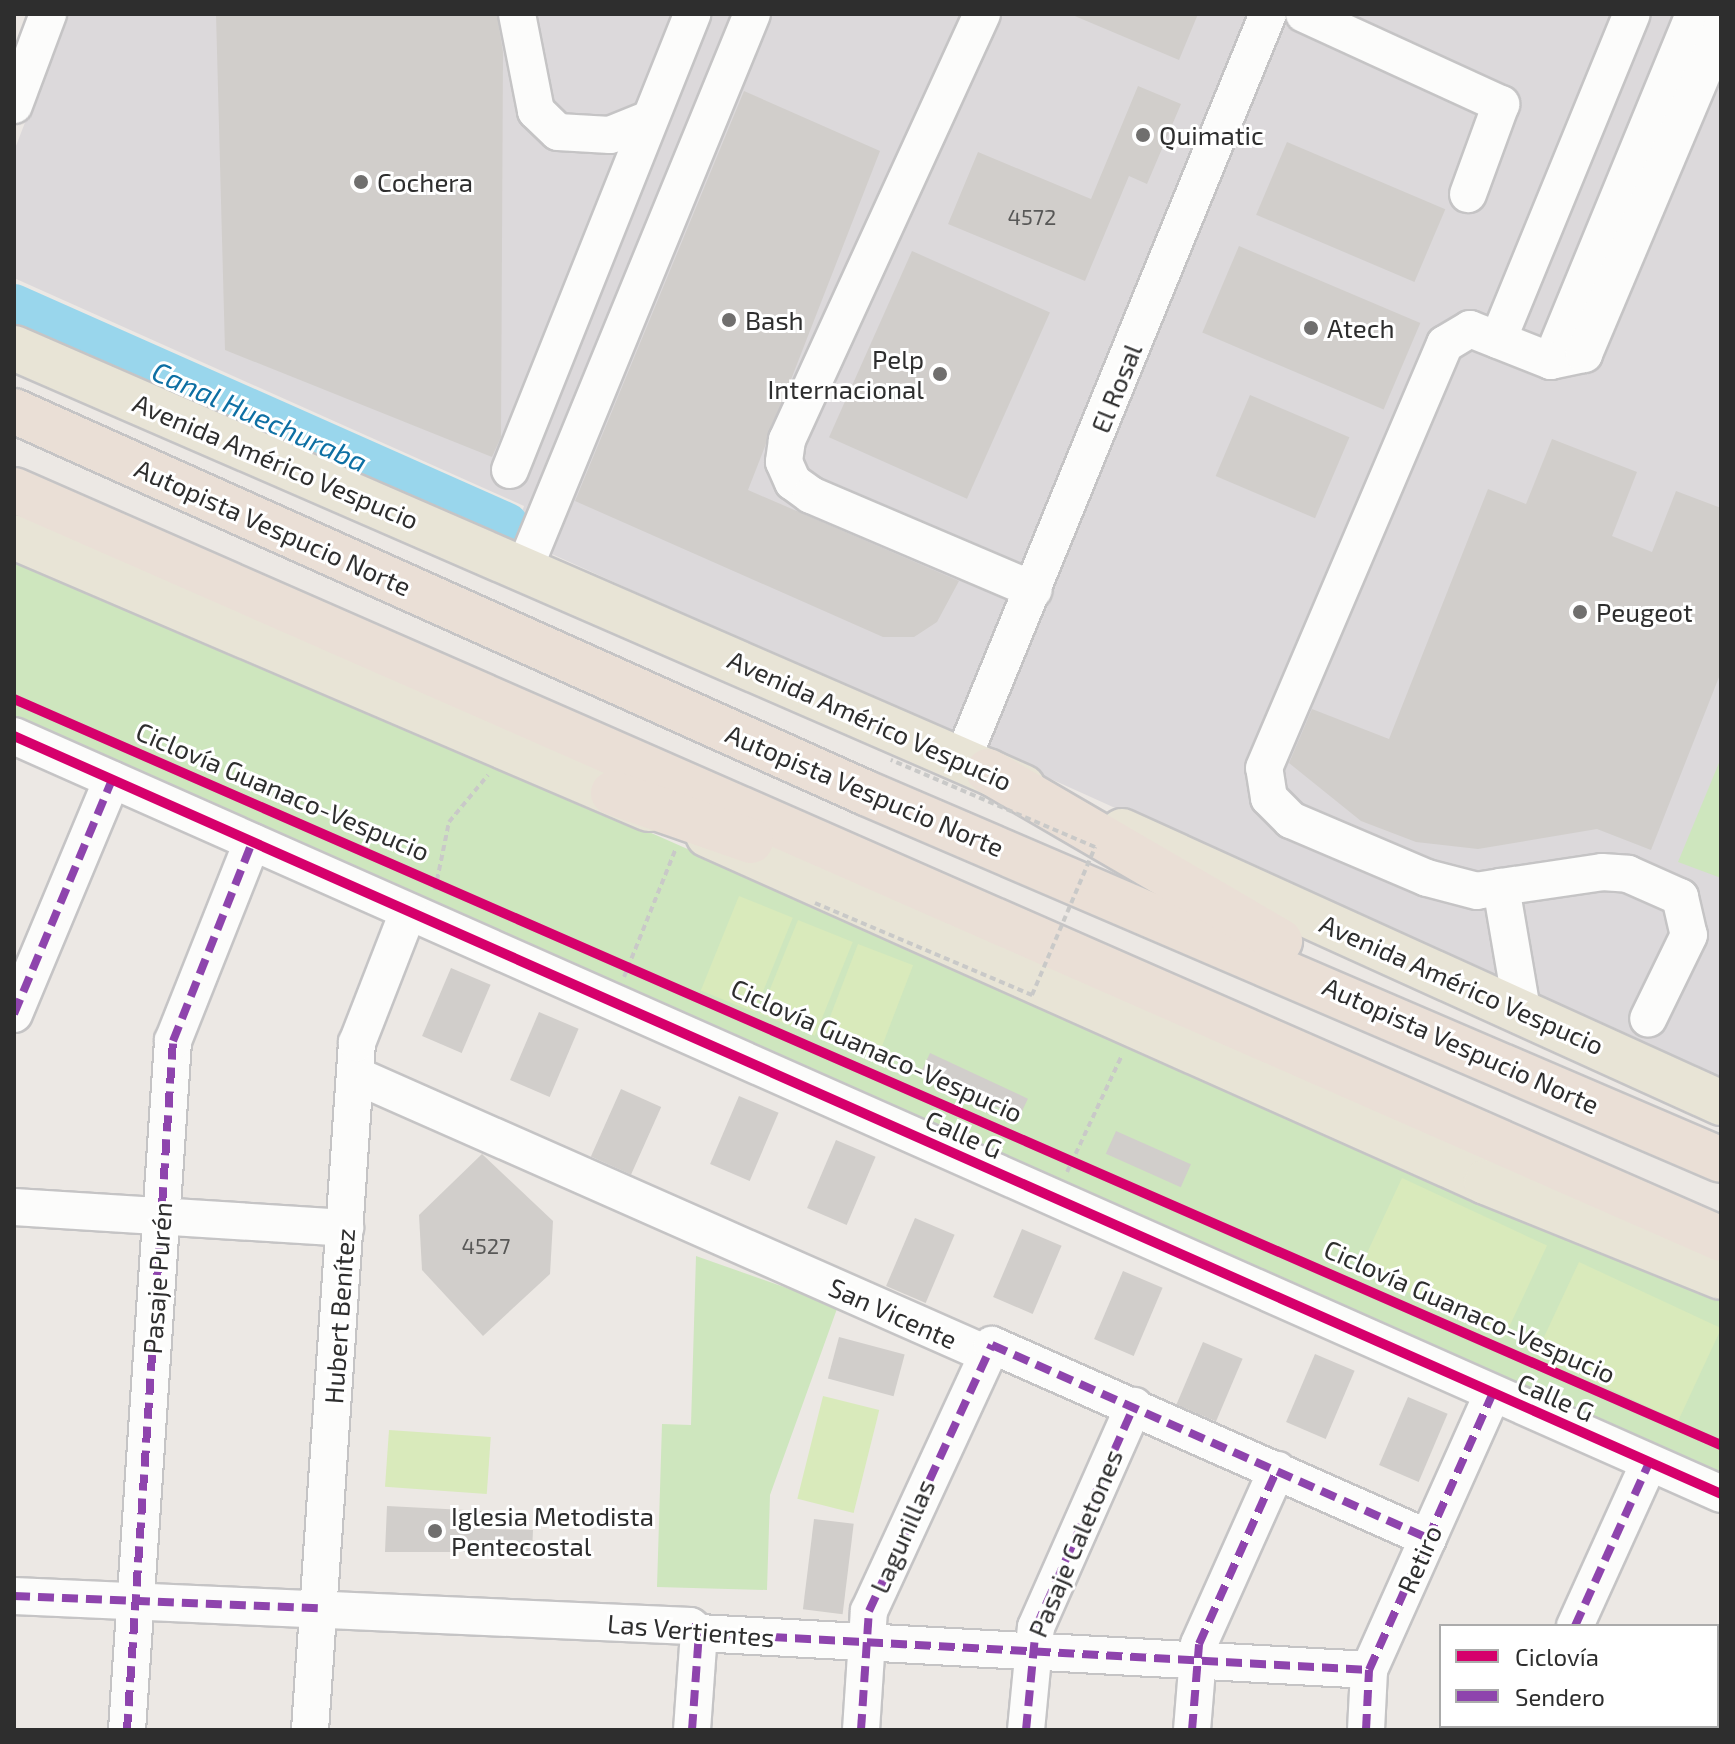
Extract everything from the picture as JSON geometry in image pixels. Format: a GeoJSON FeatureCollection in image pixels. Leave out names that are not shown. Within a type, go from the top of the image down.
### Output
{"type":"FeatureCollection","features":[{"type":"Feature","properties":{"kind":"highway","name":"Autopista Vespucio Norte"},"geometry":{"type":"LineString","coordinates":[[14,411],[866,793],[1438,1032],[1721,1160]]}},
{"type":"Feature","properties":{"kind":"highway"},"geometry":{"type":"LineString","coordinates":[[14,490],[1721,1239]]}},
{"type":"Feature","properties":{"kind":"highway"},"geometry":{"type":"LineString","coordinates":[[975,766],[1438,1032]]}},
{"type":"Feature","properties":{"kind":"highway"},"geometry":{"type":"LineString","coordinates":[[613,793],[1095,963]]}},
{"type":"Feature","properties":{"kind":"main road","name":"Avenida Américo Vespucio"},"geometry":{"type":"LineString","coordinates":[[14,348],[975,766],[1522,1010],[1721,1103]]}},
{"type":"Feature","properties":{"kind":"main road"},"geometry":{"type":"LineString","coordinates":[[14,537],[613,793],[1136,1025],[1721,1277]]}},
{"type":"Feature","properties":{"kind":"street"},"geometry":{"type":"LineString","coordinates":[[14,105],[48,14]]}},
{"type":"Feature","properties":{"kind":"street"},"geometry":{"type":"LineString","coordinates":[[517,14],[536,111],[558,132],[610,135],[649,119]]}},
{"type":"Feature","properties":{"kind":"street"},"geometry":{"type":"LineString","coordinates":[[510,470],[692,14]]}},
{"type":"Feature","properties":{"kind":"street"},"geometry":{"type":"LineString","coordinates":[[524,569],[752,14]]}},
{"type":"Feature","properties":{"kind":"street"},"geometry":{"type":"LineString","coordinates":[[982,14],[787,440],[784,462],[793,482],[811,495],[1034,590]]}},
{"type":"Feature","properties":{"kind":"street","name":"El Rosal"},"geometry":{"type":"LineString","coordinates":[[975,766],[1034,590],[1268,14]]}},
{"type":"Feature","properties":{"kind":"street"},"geometry":{"type":"LineString","coordinates":[[1304,14],[1501,104],[1468,194]]}},
{"type":"Feature","properties":{"kind":"street"},"geometry":{"type":"LineString","coordinates":[[1498,340],[1632,14]]}},
{"type":"Feature","properties":{"kind":"street"},"geometry":{"type":"LineString","coordinates":[[1551,361],[1694,14]]}},
{"type":"Feature","properties":{"kind":"street"},"geometry":{"type":"LineString","coordinates":[[1648,1019],[1689,935],[1680,897],[1628,874],[1602,872],[1477,891],[1427,878],[1291,820],[1269,798],[1264,768],[1445,344],[1470,329],[1551,361],[1584,354],[1721,29]]}},
{"type":"Feature","properties":{"kind":"street","name":"Calle G"},"geometry":{"type":"LineString","coordinates":[[14,736],[1721,1494]]}},
{"type":"Feature","properties":{"kind":"street"},"geometry":{"type":"LineString","coordinates":[[14,1014],[112,780]]}},
{"type":"Feature","properties":{"kind":"street","name":"Pasaje Purén"},"geometry":{"type":"LineString","coordinates":[[127,1730],[176,1025],[252,842]]}},
{"type":"Feature","properties":{"kind":"street"},"geometry":{"type":"LineString","coordinates":[[1501,887],[1522,1010]]}},
{"type":"Feature","properties":{"kind":"street","name":"Hubert Benítez"},"geometry":{"type":"LineString","coordinates":[[310,1730],[361,1020],[416,915]]}},
{"type":"Feature","properties":{"kind":"street","name":"San Vicente"},"geometry":{"type":"LineString","coordinates":[[355,1075],[984,1353],[1003,1345],[1428,1538]]}},
{"type":"Feature","properties":{"kind":"street"},"geometry":{"type":"LineString","coordinates":[[14,1207],[345,1228]]}},
{"type":"Feature","properties":{"kind":"street","name":"Lagunillas"},"geometry":{"type":"LineString","coordinates":[[861,1730],[865,1643],[876,1593],[984,1353]]}},
{"type":"Feature","properties":{"kind":"street","name":"Retiro"},"geometry":{"type":"LineString","coordinates":[[1366,1730],[1369,1670],[1493,1393]]}},
{"type":"Feature","properties":{"kind":"street","name":"Pasaje Caletones"},"geometry":{"type":"LineString","coordinates":[[1026,1730],[1030,1652],[1134,1406]]}},
{"type":"Feature","properties":{"kind":"street"},"geometry":{"type":"LineString","coordinates":[[1576,1624],[1649,1463]]}},
{"type":"Feature","properties":{"kind":"street"},"geometry":{"type":"LineString","coordinates":[[1192,1730],[1195,1661],[1277,1470]]}},
{"type":"Feature","properties":{"kind":"street","name":"Las Vertientes"},"geometry":{"type":"LineString","coordinates":[[14,1596],[690,1626],[699,1633],[1369,1670]]}},
{"type":"Feature","properties":{"kind":"street"},"geometry":{"type":"LineString","coordinates":[[692,1730],[699,1633]]}},
{"type":"Feature","properties":{"kind":"path"},"geometry":{"type":"LineString","coordinates":[[815,903],[1032,995],[1095,847],[891,760]]}},
{"type":"Feature","properties":{"kind":"path"},"geometry":{"type":"LineString","coordinates":[[416,915],[438,883],[449,822],[498,763]]}},
{"type":"Feature","properties":{"kind":"path"},"geometry":{"type":"LineString","coordinates":[[664,836],[691,848]]}},
{"type":"Feature","properties":{"kind":"path"},"geometry":{"type":"LineString","coordinates":[[611,1001],[629,966],[678,842]]}},
{"type":"Feature","properties":{"kind":"path"},"geometry":{"type":"LineString","coordinates":[[616,960],[644,972]]}},
{"type":"Feature","properties":{"kind":"path"},"geometry":{"type":"LineString","coordinates":[[1054,1198],[1136,1025]]}},
{"type":"Feature","properties":{"kind":"path"},"geometry":{"type":"LineString","coordinates":[[1058,1154],[1087,1166]]}},
{"type":"Feature","properties":{"kind":"shaded area"},"geometry":{"type":"Polygon","coordinates":[[[67,14],[1721,14],[1721,1081],[514,537],[524,506],[14,278],[14,151],[67,14]]]}},
{"type":"Feature","properties":{"kind":"green space"},"geometry":{"type":"Polygon","coordinates":[[[14,552],[1479,1198],[1721,1296],[1721,1483],[14,716],[14,552]]]}},
{"type":"Feature","properties":{"kind":"green space"},"geometry":{"type":"Polygon","coordinates":[[[1721,758],[1721,878],[1678,862],[1721,758]]]}},
{"type":"Feature","properties":{"kind":"green space"},"geometry":{"type":"Polygon","coordinates":[[[739,896],[793,918],[755,1012],[701,991],[739,896]]]}},
{"type":"Feature","properties":{"kind":"green space"},"geometry":{"type":"Polygon","coordinates":[[[798,920],[853,942],[815,1036],[760,1014],[798,920]]]}},
{"type":"Feature","properties":{"kind":"green space"},"geometry":{"type":"Polygon","coordinates":[[[858,944],[913,965],[877,1059],[822,1038],[858,944]]]}},
{"type":"Feature","properties":{"kind":"green space"},"geometry":{"type":"Polygon","coordinates":[[[1402,1178],[1547,1246],[1504,1337],[1359,1270],[1402,1178]]]}},
{"type":"Feature","properties":{"kind":"green space"},"geometry":{"type":"Polygon","coordinates":[[[696,1256],[838,1306],[770,1495],[767,1590],[657,1587],[662,1424],[691,1425],[696,1256]]]}},
{"type":"Feature","properties":{"kind":"green space"},"geometry":{"type":"Polygon","coordinates":[[[1579,1262],[1721,1328],[1678,1421],[1536,1354],[1579,1262]]]}},
{"type":"Feature","properties":{"kind":"green space"},"geometry":{"type":"Polygon","coordinates":[[[823,1396],[879,1410],[854,1513],[797,1499],[823,1396]]]}},
{"type":"Feature","properties":{"kind":"green space"},"geometry":{"type":"Polygon","coordinates":[[[389,1430],[491,1437],[487,1494],[385,1487],[389,1430]]]}},
{"type":"Feature","properties":{"kind":"building","name":"Cochera"},"geometry":{"type":"Polygon","coordinates":[[[216,14],[497,14],[503,52],[501,437],[492,457],[225,350],[216,14]]]}},
{"type":"Feature","properties":{"kind":"building","name":"Quimatic"},"geometry":{"type":"Polygon","coordinates":[[[1070,14],[1198,14],[1179,60],[1070,14]]]}},
{"type":"Feature","properties":{"kind":"building"},"geometry":{"type":"Polygon","coordinates":[[[1138,86],[1181,104],[1147,184],[1129,176],[1085,281],[948,224],[978,152],[1091,199],[1138,86]]]}},
{"type":"Feature","properties":{"kind":"building","name":"Bash"},"geometry":{"type":"Polygon","coordinates":[[[744,91],[880,151],[748,490],[959,581],[937,622],[914,637],[883,637],[575,501],[744,91]]]}},
{"type":"Feature","properties":{"kind":"building"},"geometry":{"type":"Polygon","coordinates":[[[1287,142],[1445,209],[1414,282],[1256,215],[1287,142]]]}},
{"type":"Feature","properties":{"kind":"building","name":"Atech"},"geometry":{"type":"Polygon","coordinates":[[[1239,246],[1420,323],[1384,410],[1202,333],[1239,246]]]}},
{"type":"Feature","properties":{"kind":"building","name":"Pelp Internacional"},"geometry":{"type":"Polygon","coordinates":[[[912,251],[1050,312],[967,499],[829,437],[912,251]]]}},
{"type":"Feature","properties":{"kind":"building"},"geometry":{"type":"Polygon","coordinates":[[[1250,395],[1349,437],[1315,518],[1216,476],[1250,395]]]}},
{"type":"Feature","properties":{"kind":"building","name":"Peugeot"},"geometry":{"type":"Polygon","coordinates":[[[1552,439],[1637,472],[1612,536],[1652,552],[1676,491],[1721,508],[1721,672],[1651,850],[1597,829],[1478,849],[1416,842],[1361,821],[1289,763],[1312,709],[1389,739],[1488,489],[1526,504],[1552,439]]]}},
{"type":"Feature","properties":{"kind":"building"},"geometry":{"type":"Polygon","coordinates":[[[451,968],[491,985],[462,1053],[422,1036],[451,968]]]}},
{"type":"Feature","properties":{"kind":"building"},"geometry":{"type":"Polygon","coordinates":[[[539,1012],[579,1029],[550,1097],[510,1080],[539,1012]]]}},
{"type":"Feature","properties":{"kind":"building"},"geometry":{"type":"Polygon","coordinates":[[[930,1053],[1028,1099],[1019,1118],[921,1072],[930,1053]]]}},
{"type":"Feature","properties":{"kind":"building"},"geometry":{"type":"Polygon","coordinates":[[[621,1089],[661,1107],[631,1174],[591,1157],[621,1089]]]}},
{"type":"Feature","properties":{"kind":"building"},"geometry":{"type":"Polygon","coordinates":[[[739,1096],[779,1113],[750,1181],[710,1164],[739,1096]]]}},
{"type":"Feature","properties":{"kind":"building"},"geometry":{"type":"Polygon","coordinates":[[[1116,1131],[1191,1164],[1181,1187],[1106,1154],[1116,1131]]]}},
{"type":"Feature","properties":{"kind":"building"},"geometry":{"type":"Polygon","coordinates":[[[836,1140],[876,1157],[847,1225],[807,1208],[836,1140]]]}},
{"type":"Feature","properties":{"kind":"building"},"geometry":{"type":"Polygon","coordinates":[[[482,1154],[553,1221],[550,1274],[483,1336],[422,1270],[419,1215],[482,1154]]]}},
{"type":"Feature","properties":{"kind":"building"},"geometry":{"type":"Polygon","coordinates":[[[915,1218],[955,1235],[926,1303],[886,1286],[915,1218]]]}},
{"type":"Feature","properties":{"kind":"building"},"geometry":{"type":"Polygon","coordinates":[[[1022,1229],[1062,1246],[1033,1314],[993,1297],[1022,1229]]]}},
{"type":"Feature","properties":{"kind":"building"},"geometry":{"type":"Polygon","coordinates":[[[1123,1271],[1163,1288],[1134,1356],[1094,1339],[1123,1271]]]}},
{"type":"Feature","properties":{"kind":"building"},"geometry":{"type":"Polygon","coordinates":[[[839,1337],[905,1355],[894,1396],[828,1379],[839,1337]]]}},
{"type":"Feature","properties":{"kind":"building"},"geometry":{"type":"Polygon","coordinates":[[[1203,1342],[1243,1359],[1216,1421],[1176,1405],[1203,1342]]]}},
{"type":"Feature","properties":{"kind":"building"},"geometry":{"type":"Polygon","coordinates":[[[1315,1354],[1355,1371],[1326,1439],[1286,1422],[1315,1354]]]}},
{"type":"Feature","properties":{"kind":"building"},"geometry":{"type":"Polygon","coordinates":[[[1408,1397],[1448,1414],[1419,1482],[1379,1465],[1408,1397]]]}},
{"type":"Feature","properties":{"kind":"building","name":"Iglesia Metodista Pentecostal"},"geometry":{"type":"Polygon","coordinates":[[[387,1506],[484,1511],[484,1529],[533,1530],[532,1552],[385,1552],[387,1506]]]}},
{"type":"Feature","properties":{"kind":"building"},"geometry":{"type":"Polygon","coordinates":[[[814,1519],[854,1524],[843,1614],[803,1609],[814,1519]]]}},
{"type":"Feature","properties":{"kind":"waterway","name":"Canal Huechuraba"},"geometry":{"type":"LineString","coordinates":[[14,306],[507,525]]}},
{"type":"Feature","properties":{"kind":"marked path"},"geometry":{"type":"LineString","coordinates":[[14,1014],[112,780]]}},
{"type":"Feature","properties":{"kind":"marked path"},"geometry":{"type":"LineString","coordinates":[[127,1730],[173,1041],[252,842]]}},
{"type":"Feature","properties":{"kind":"marked path"},"geometry":{"type":"LineString","coordinates":[[861,1730],[869,1611],[992,1345],[1428,1538]]}},
{"type":"Feature","properties":{"kind":"marked path"},"geometry":{"type":"LineString","coordinates":[[1366,1730],[1369,1670],[1493,1393]]}},
{"type":"Feature","properties":{"kind":"marked path"},"geometry":{"type":"LineString","coordinates":[[1026,1730],[1036,1627],[1134,1406]]}},
{"type":"Feature","properties":{"kind":"marked path"},"geometry":{"type":"LineString","coordinates":[[1576,1624],[1649,1463]]}},
{"type":"Feature","properties":{"kind":"marked path"},"geometry":{"type":"LineString","coordinates":[[1192,1730],[1199,1644],[1277,1470]]}},
{"type":"Feature","properties":{"kind":"marked path"},"geometry":{"type":"LineString","coordinates":[[14,1596],[319,1608]]}},
{"type":"Feature","properties":{"kind":"marked path"},"geometry":{"type":"LineString","coordinates":[[690,1626],[699,1633],[1369,1670]]}},
{"type":"Feature","properties":{"kind":"marked path"},"geometry":{"type":"LineString","coordinates":[[692,1730],[699,1633]]}},
{"type":"Feature","properties":{"kind":"marked path"},"geometry":{"type":"LineString","coordinates":[[1719,1698],[1721,1693]]}},
{"type":"Feature","properties":{"kind":"cycle path","name":"Ciclovía Guanaco-Vespucio"},"geometry":{"type":"LineString","coordinates":[[14,699],[1721,1445]]}},
{"type":"Feature","properties":{"kind":"cycle path"},"geometry":{"type":"LineString","coordinates":[[14,736],[1721,1494]]}},
{"type":"Feature","properties":{"kind":"place","name":"Quimatic"},"geometry":{"type":"Point","coordinates":[1143,135]}},
{"type":"Feature","properties":{"kind":"place","name":"Cochera"},"geometry":{"type":"Point","coordinates":[361,182]}},
{"type":"Feature","properties":{"kind":"place","name":"Bash"},"geometry":{"type":"Point","coordinates":[729,320]}},
{"type":"Feature","properties":{"kind":"place","name":"Atech"},"geometry":{"type":"Point","coordinates":[1311,328]}},
{"type":"Feature","properties":{"kind":"place","name":"Pelp Internacional"},"geometry":{"type":"Point","coordinates":[940,374]}},
{"type":"Feature","properties":{"kind":"place","name":"Peugeot"},"geometry":{"type":"Point","coordinates":[1580,612]}},
{"type":"Feature","properties":{"kind":"place","name":"Iglesia Metodista Pentecostal"},"geometry":{"type":"Point","coordinates":[435,1531]}}]}
